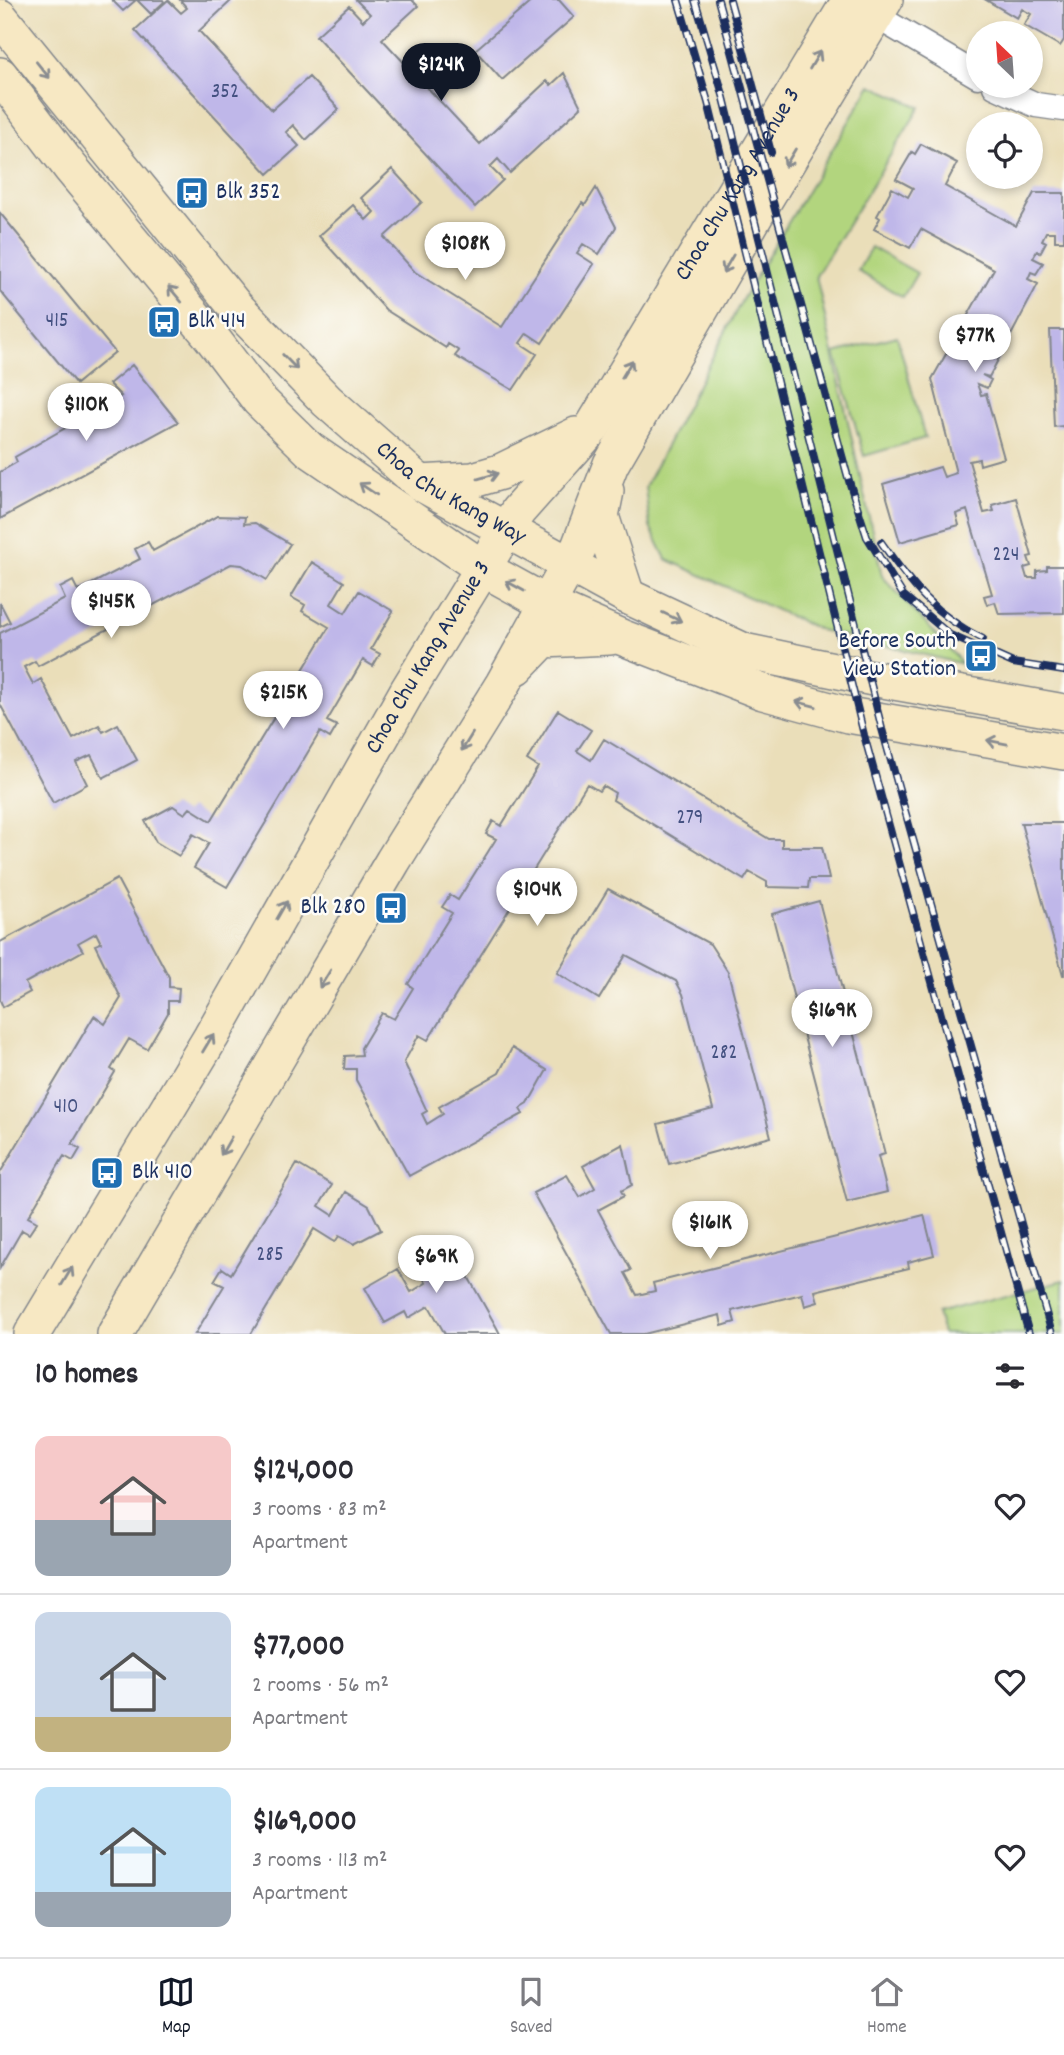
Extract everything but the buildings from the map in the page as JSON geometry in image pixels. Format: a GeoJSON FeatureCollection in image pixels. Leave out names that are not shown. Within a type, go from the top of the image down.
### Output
{"type":"FeatureCollection","features":[{"type":"Feature","properties":{"kind":"main road","name":"Choa Chu Kang Avenue 3"},"geometry":{"type":"LineString","coordinates":[[32,1334],[211,1037],[430,654],[518,511],[592,428],[861,3]]}},
{"type":"Feature","properties":{"kind":"main road","name":"Choa Chu Kang Avenue 3"},"geometry":{"type":"LineString","coordinates":[[115,1334],[393,862],[503,684],[579,547],[611,464],[861,3]]}},
{"type":"Feature","properties":{"kind":"main road","name":"Choa Chu Kang Way"},"geometry":{"type":"LineString","coordinates":[[0,16],[236,307],[327,401],[420,483],[627,596],[744,651],[877,680],[1064,712]]}},
{"type":"Feature","properties":{"kind":"main road","name":"Choa Chu Kang Way"},"geometry":{"type":"LineString","coordinates":[[0,75],[62,158],[209,334],[260,400],[310,450],[484,569],[546,603],[621,637],[763,692],[848,715],[1064,752]]}},
{"type":"Feature","properties":{"kind":"main road"},"geometry":{"type":"LineString","coordinates":[[420,483],[473,480],[500,472],[592,428]]}},
{"type":"Feature","properties":{"kind":"main road"},"geometry":{"type":"LineString","coordinates":[[611,464],[601,516],[627,596]]}},
{"type":"Feature","properties":{"kind":"main road"},"geometry":{"type":"LineString","coordinates":[[425,527],[447,557],[453,595],[430,654]]}},
{"type":"Feature","properties":{"kind":"main road"},"geometry":{"type":"LineString","coordinates":[[503,684],[543,640],[621,637]]}},
{"type":"Feature","properties":{"kind":"street"},"geometry":{"type":"LineString","coordinates":[[861,3],[966,69]]}},
{"type":"Feature","properties":{"kind":"street"},"geometry":{"type":"LineString","coordinates":[[1022,98],[1037,105],[1064,109]]}},
{"type":"Feature","properties":{"kind":"green space"},"geometry":{"type":"Polygon","coordinates":[[[871,85],[920,107],[816,276],[882,576],[963,664],[820,630],[666,559],[650,527],[645,487],[743,298],[871,85]]]}},
{"type":"Feature","properties":{"kind":"green space"},"geometry":{"type":"Polygon","coordinates":[[[871,247],[917,273],[903,297],[858,271],[871,247]]]}},
{"type":"Feature","properties":{"kind":"green space"},"geometry":{"type":"Polygon","coordinates":[[[897,336],[925,438],[864,456],[835,353],[897,336]]]}},
{"type":"Feature","properties":{"kind":"green space"},"geometry":{"type":"Polygon","coordinates":[[[1064,1280],[1064,1334],[943,1334],[937,1313],[1064,1280]]]}},
{"type":"Feature","properties":{"kind":"railway"},"geometry":{"type":"LineString","coordinates":[[678,0],[708,102],[864,735],[1029,1334]]}},
{"type":"Feature","properties":{"kind":"railway"},"geometry":{"type":"LineString","coordinates":[[695,0],[724,98],[882,729],[1052,1334]]}},
{"type":"Feature","properties":{"kind":"railway"},"geometry":{"type":"LineString","coordinates":[[718,0],[849,481],[867,537],[903,595],[950,635],[1013,663],[1064,671]]}},
{"type":"Feature","properties":{"kind":"railway"},"geometry":{"type":"LineString","coordinates":[[730,0],[771,152]]}},
{"type":"Feature","properties":{"kind":"railway"},"geometry":{"type":"LineString","coordinates":[[881,542],[925,598],[951,620],[983,639]]}},
{"type":"Feature","properties":{"kind":"place","name":"Blk 352"},"geometry":{"type":"Point","coordinates":[192,193]}},
{"type":"Feature","properties":{"kind":"place","name":"Blk 414"},"geometry":{"type":"Point","coordinates":[164,322]}},
{"type":"Feature","properties":{"kind":"place","name":"Before South View Station"},"geometry":{"type":"Point","coordinates":[981,656]}},
{"type":"Feature","properties":{"kind":"place","name":"Blk 280"},"geometry":{"type":"Point","coordinates":[391,908]}},
{"type":"Feature","properties":{"kind":"place","name":"Blk 410"},"geometry":{"type":"Point","coordinates":[107,1173]}}]}
